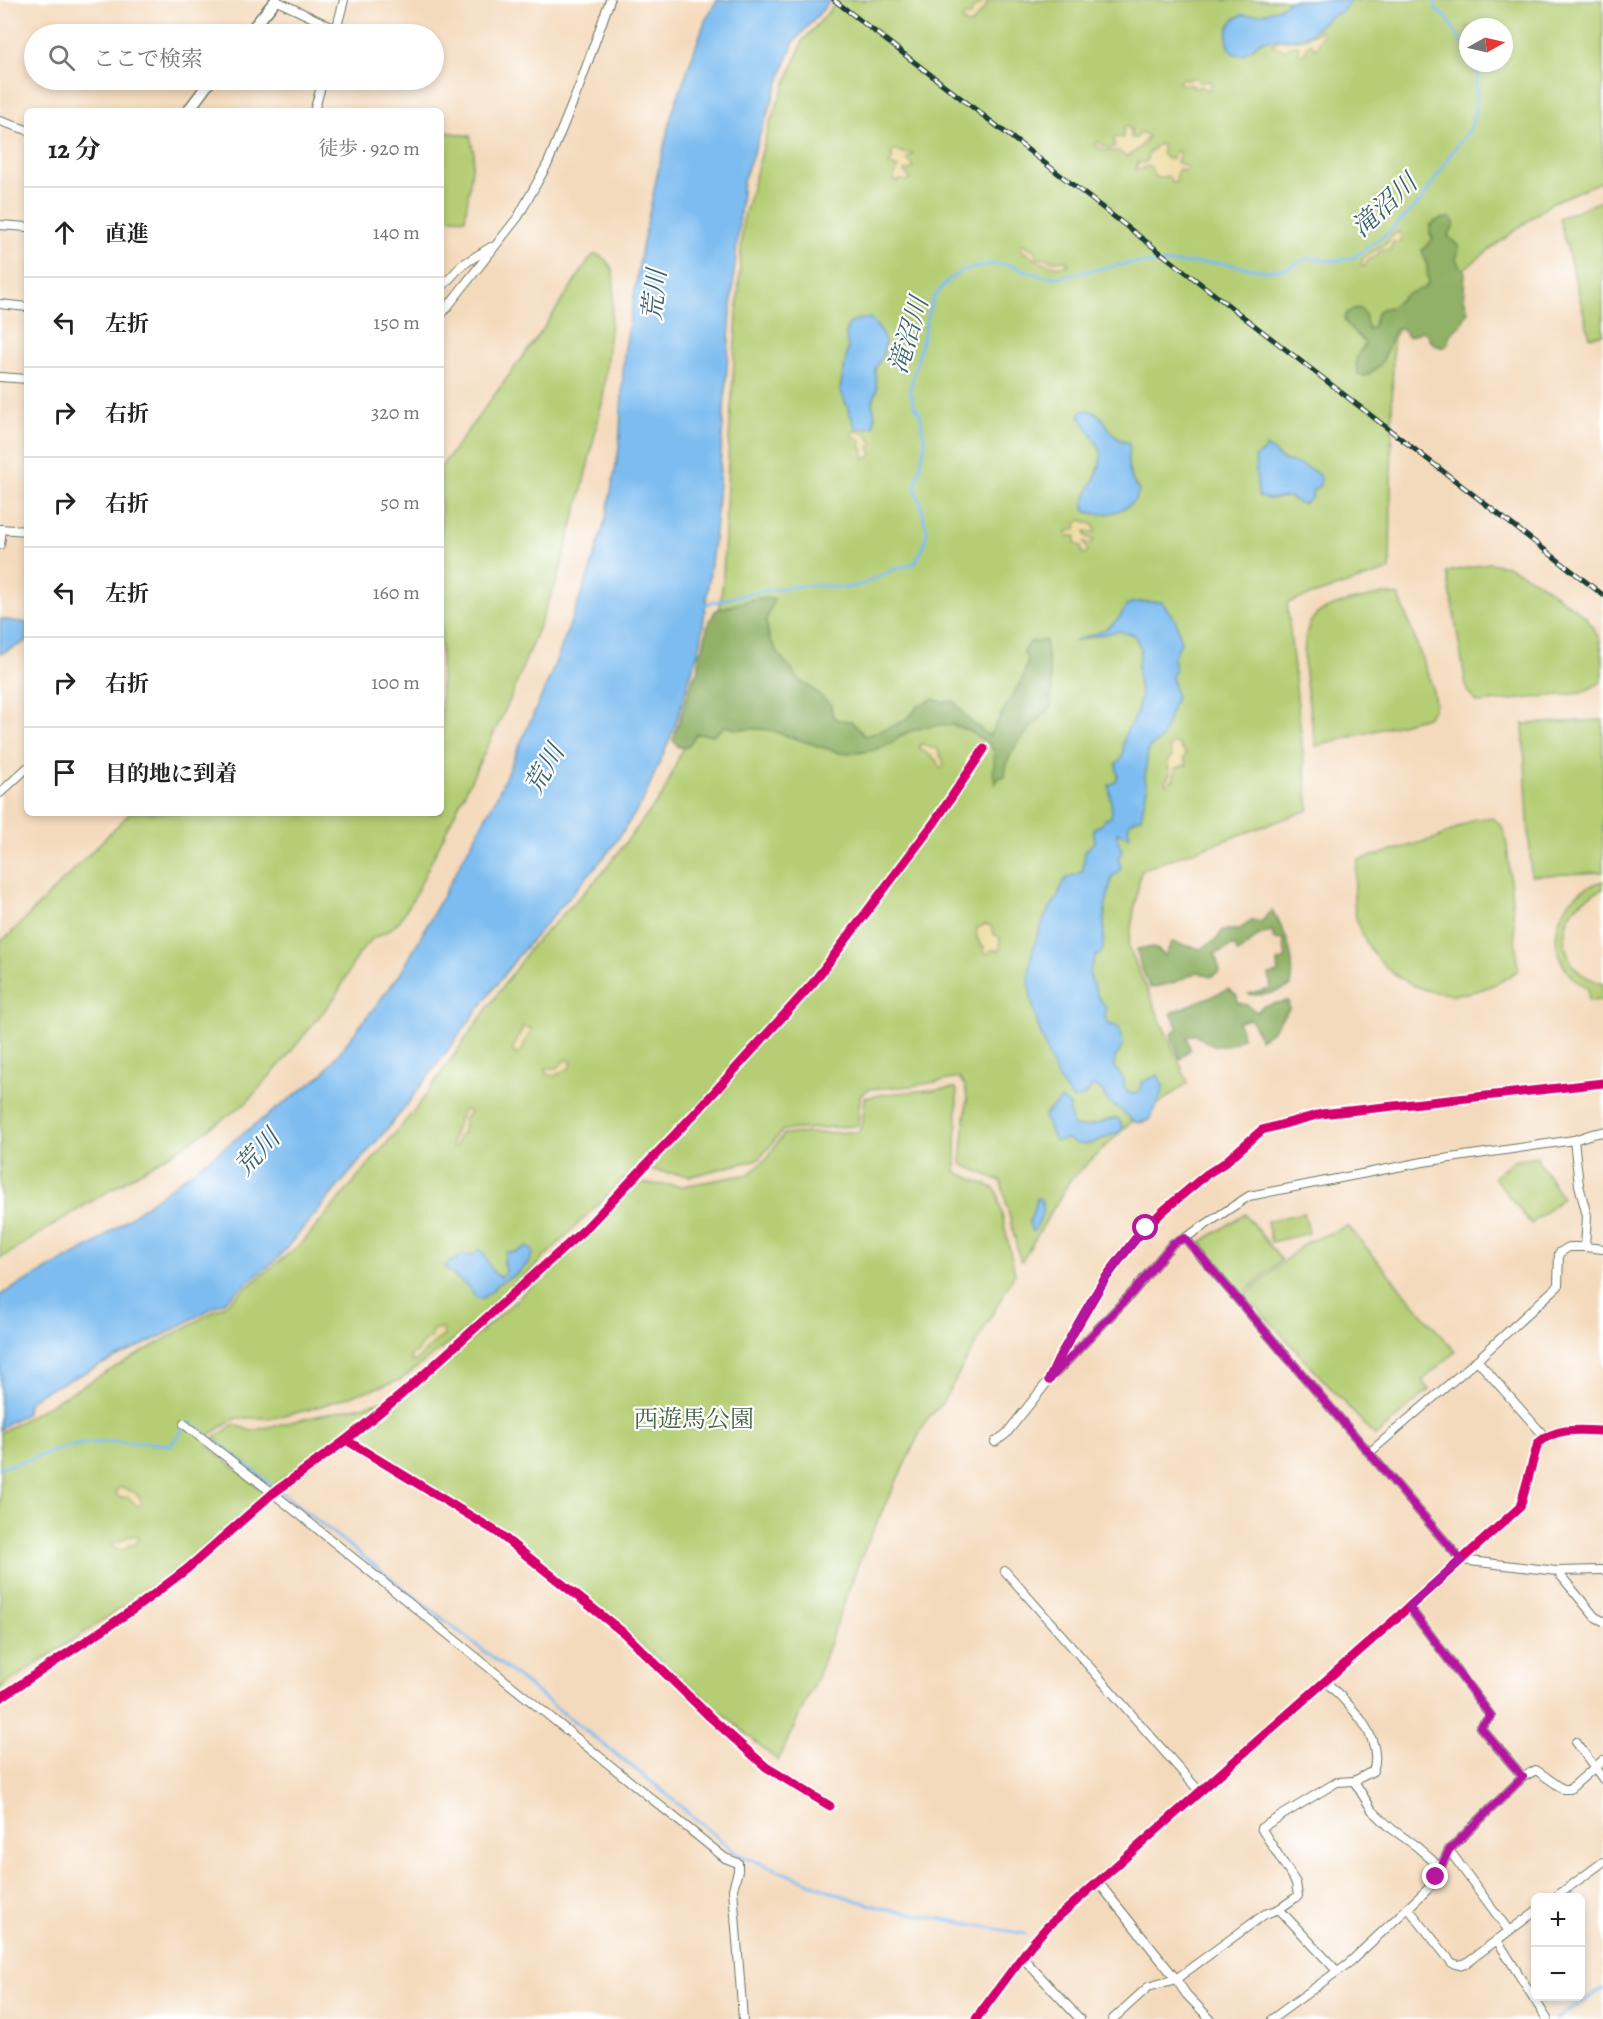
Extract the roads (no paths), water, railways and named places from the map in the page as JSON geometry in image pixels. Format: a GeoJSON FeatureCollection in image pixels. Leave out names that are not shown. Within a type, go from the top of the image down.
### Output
{"type":"FeatureCollection","features":[{"type":"Feature","properties":{"kind":"street"},"geometry":{"type":"LineString","coordinates":[[256,24],[275,0],[321,24]]}},
{"type":"Feature","properties":{"kind":"street"},"geometry":{"type":"LineString","coordinates":[[338,24],[345,0]]}},
{"type":"Feature","properties":{"kind":"street"},"geometry":{"type":"LineString","coordinates":[[444,311],[518,217],[548,162],[579,87],[610,0]]}},
{"type":"Feature","properties":{"kind":"street"},"geometry":{"type":"LineString","coordinates":[[190,108],[204,90]]}},
{"type":"Feature","properties":{"kind":"street"},"geometry":{"type":"LineString","coordinates":[[315,108],[320,90]]}},
{"type":"Feature","properties":{"kind":"street"},"geometry":{"type":"LineString","coordinates":[[0,121],[24,129]]}},
{"type":"Feature","properties":{"kind":"street"},"geometry":{"type":"LineString","coordinates":[[0,225],[24,228]]}},
{"type":"Feature","properties":{"kind":"street"},"geometry":{"type":"LineString","coordinates":[[444,285],[462,265],[493,246]]}},
{"type":"Feature","properties":{"kind":"street"},"geometry":{"type":"LineString","coordinates":[[0,304],[24,306]]}},
{"type":"Feature","properties":{"kind":"street"},"geometry":{"type":"LineString","coordinates":[[0,377],[24,379]]}},
{"type":"Feature","properties":{"kind":"street"},"geometry":{"type":"LineString","coordinates":[[0,545],[1,529],[24,531]]}},
{"type":"Feature","properties":{"kind":"street"},"geometry":{"type":"LineString","coordinates":[[346,1440],[402,1394],[587,1227],[699,1109],[813,983],[934,823],[984,749]]}},
{"type":"Feature","properties":{"kind":"street"},"geometry":{"type":"LineString","coordinates":[[0,793],[24,771]]}},
{"type":"Feature","properties":{"kind":"street"},"geometry":{"type":"LineString","coordinates":[[995,1442],[1006,1434],[1049,1380],[1133,1292],[1173,1243],[1185,1238],[1249,1196],[1423,1162],[1574,1140],[1603,1132]]}},
{"type":"Feature","properties":{"kind":"street"},"geometry":{"type":"LineString","coordinates":[[1574,1140],[1579,1185],[1587,1216],[1585,1247]]}},
{"type":"Feature","properties":{"kind":"street"},"geometry":{"type":"LineString","coordinates":[[1185,1238],[1461,1560],[1557,1571],[1603,1570]]}},
{"type":"Feature","properties":{"kind":"street"},"geometry":{"type":"LineString","coordinates":[[1370,1453],[1558,1286],[1560,1253],[1569,1247],[1603,1249]]}},
{"type":"Feature","properties":{"kind":"street"},"geometry":{"type":"LineString","coordinates":[[1477,1360],[1545,1437]]}},
{"type":"Feature","properties":{"kind":"street"},"geometry":{"type":"LineString","coordinates":[[184,1424],[288,1505],[725,1858],[738,1863],[733,1889],[743,2019]]}},
{"type":"Feature","properties":{"kind":"street"},"geometry":{"type":"LineString","coordinates":[[976,2019],[1048,1926],[1520,1507],[1538,1443],[1561,1430],[1603,1431]]}},
{"type":"Feature","properties":{"kind":"street"},"geometry":{"type":"LineString","coordinates":[[1005,1571],[1200,1792]]}},
{"type":"Feature","properties":{"kind":"street"},"geometry":{"type":"LineString","coordinates":[[1557,1571],[1595,1617],[1603,1621]]}},
{"type":"Feature","properties":{"kind":"street"},"geometry":{"type":"LineString","coordinates":[[1409,1607],[1491,1716],[1480,1727],[1523,1777]]}},
{"type":"Feature","properties":{"kind":"street"},"geometry":{"type":"LineString","coordinates":[[1113,2019],[1148,1987],[1176,1979],[1265,1914],[1279,1909],[1298,1896],[1296,1883],[1261,1828],[1337,1782],[1354,1781],[1372,1771],[1376,1762],[1375,1747],[1353,1708],[1325,1680]]}},
{"type":"Feature","properties":{"kind":"street"},"geometry":{"type":"LineString","coordinates":[[1576,1742],[1603,1779]]}},
{"type":"Feature","properties":{"kind":"street"},"geometry":{"type":"LineString","coordinates":[[1272,2019],[1337,1971],[1428,1889],[1449,1850],[1523,1777],[1536,1770],[1563,1789],[1570,1789],[1603,1760]]}},
{"type":"Feature","properties":{"kind":"street"},"geometry":{"type":"LineString","coordinates":[[1354,1781],[1372,1810],[1440,1868]]}},
{"type":"Feature","properties":{"kind":"street"},"geometry":{"type":"LineString","coordinates":[[1449,1850],[1509,1931]]}},
{"type":"Feature","properties":{"kind":"street"},"geometry":{"type":"LineString","coordinates":[[1561,1893],[1603,1862]]}},
{"type":"Feature","properties":{"kind":"street"},"geometry":{"type":"LineString","coordinates":[[1098,1882],[1186,1994],[1210,2019]]}},
{"type":"Feature","properties":{"kind":"street"},"geometry":{"type":"LineString","coordinates":[[1408,1908],[1452,1963],[1459,1965],[1466,1964],[1531,1915]]}},
{"type":"Feature","properties":{"kind":"street"},"geometry":{"type":"LineString","coordinates":[[1279,1909],[1337,1971]]}},
{"type":"Feature","properties":{"kind":"street"},"geometry":{"type":"LineString","coordinates":[[1497,1940],[1547,2019]]}},
{"type":"Feature","properties":{"kind":"street"},"geometry":{"type":"LineString","coordinates":[[1022,1957],[1080,2019]]}},
{"type":"Feature","properties":{"kind":"water","name":"荒川"},"geometry":{"type":"Polygon","coordinates":[[[717,0],[831,0],[793,43],[743,181],[732,296],[716,523],[701,642],[674,729],[642,803],[610,850],[518,956],[402,1111],[277,1259],[225,1301],[158,1338],[41,1393],[29,1402],[25,1414],[6,1424],[0,1430],[0,1295],[94,1244],[322,1075],[401,973],[496,798],[550,677],[590,571],[606,518],[619,449],[624,354],[642,247],[657,176],[672,113],[705,21],[717,0]]]}},
{"type":"Feature","properties":{"kind":"water"},"geometry":{"type":"Polygon","coordinates":[[[1290,0],[1349,0],[1349,2],[1342,12],[1331,16],[1311,33],[1295,39],[1263,40],[1243,55],[1234,54],[1227,38],[1229,27],[1236,18],[1272,10],[1290,0]]]}},
{"type":"Feature","properties":{"kind":"water"},"geometry":{"type":"Polygon","coordinates":[[[870,318],[881,331],[885,342],[883,355],[875,369],[877,390],[872,403],[875,415],[874,427],[856,429],[840,389],[848,349],[846,334],[848,325],[856,320],[870,318]]]}},
{"type":"Feature","properties":{"kind":"water"},"geometry":{"type":"Polygon","coordinates":[[[1087,410],[1099,416],[1115,436],[1129,443],[1129,471],[1139,491],[1130,504],[1116,512],[1099,514],[1084,510],[1086,497],[1101,460],[1100,449],[1079,415],[1082,411],[1087,410]]]}},
{"type":"Feature","properties":{"kind":"water"},"geometry":{"type":"Polygon","coordinates":[[[1267,447],[1280,458],[1308,468],[1321,478],[1320,485],[1313,490],[1312,498],[1303,504],[1290,497],[1266,499],[1258,496],[1255,458],[1267,447]]]}},
{"type":"Feature","properties":{"kind":"water"},"geometry":{"type":"Polygon","coordinates":[[[1162,602],[1176,621],[1181,643],[1173,658],[1175,670],[1172,676],[1176,697],[1161,740],[1148,748],[1145,778],[1147,789],[1141,817],[1130,822],[1128,827],[1130,837],[1117,832],[1122,853],[1118,858],[1121,868],[1117,874],[1112,876],[1105,910],[1103,948],[1100,955],[1096,955],[1089,972],[1097,995],[1106,1008],[1105,1018],[1109,1024],[1119,1027],[1123,1046],[1115,1058],[1114,1067],[1124,1080],[1124,1087],[1129,1093],[1136,1094],[1142,1082],[1158,1075],[1164,1088],[1149,1120],[1139,1123],[1110,1103],[1096,1087],[1092,1086],[1087,1094],[1073,1099],[1063,1087],[1034,1013],[1029,984],[1029,969],[1036,939],[1046,916],[1064,881],[1083,870],[1085,852],[1095,841],[1093,829],[1102,824],[1104,819],[1110,818],[1112,813],[1109,785],[1116,782],[1118,775],[1116,764],[1122,758],[1124,736],[1136,715],[1141,696],[1138,665],[1141,649],[1134,635],[1118,631],[1073,641],[1090,636],[1112,625],[1127,604],[1162,602]]]}},
{"type":"Feature","properties":{"kind":"water"},"geometry":{"type":"Polygon","coordinates":[[[0,619],[24,623],[24,642],[0,654],[0,619]]]}},
{"type":"Feature","properties":{"kind":"water"},"geometry":{"type":"Polygon","coordinates":[[[1062,1099],[1070,1106],[1073,1126],[1086,1127],[1118,1118],[1123,1127],[1121,1131],[1087,1144],[1074,1143],[1067,1139],[1055,1141],[1044,1117],[1062,1099]]]}},
{"type":"Feature","properties":{"kind":"water"},"geometry":{"type":"Polygon","coordinates":[[[1037,1198],[1041,1199],[1044,1211],[1032,1232],[1029,1223],[1037,1198]]]}},
{"type":"Feature","properties":{"kind":"water"},"geometry":{"type":"Polygon","coordinates":[[[527,1247],[533,1253],[529,1262],[517,1274],[499,1283],[481,1299],[475,1297],[469,1288],[445,1266],[457,1260],[459,1255],[471,1256],[480,1249],[494,1272],[501,1277],[506,1272],[504,1262],[506,1252],[516,1252],[527,1247]]]}},
{"type":"Feature","properties":{"kind":"waterway","name":"滝沼川"},"geometry":{"type":"LineString","coordinates":[[1435,0],[1436,10],[1447,18],[1459,38]]}},
{"type":"Feature","properties":{"kind":"waterway","name":"滝沼川"},"geometry":{"type":"LineString","coordinates":[[702,605],[756,592],[799,586],[847,588],[915,563],[925,544],[927,531],[915,489],[925,444],[920,413],[915,407],[910,390],[932,300],[948,280],[962,271],[990,264],[1009,265],[1042,276],[1058,277],[1130,263],[1222,263],[1265,271],[1288,268],[1307,258],[1331,261],[1353,258],[1389,232],[1421,201],[1454,149],[1470,130],[1475,110],[1478,72]]}},
{"type":"Feature","properties":{"kind":"waterway"},"geometry":{"type":"LineString","coordinates":[[0,1467],[23,1462],[58,1449],[86,1444],[129,1442],[171,1445],[189,1422],[658,1787],[737,1854],[843,1896],[881,1908],[1025,1934]]}},
{"type":"Feature","properties":{"kind":"waterway"},"geometry":{"type":"LineString","coordinates":[[1556,2019],[1603,1989]]}},
{"type":"Feature","properties":{"kind":"railway"},"geometry":{"type":"LineString","coordinates":[[834,0],[1603,595]]}},
{"type":"Feature","properties":{"kind":"park label","name":"西遊馬公園"},"geometry":{"type":"Point","coordinates":[694,1419]}}]}
